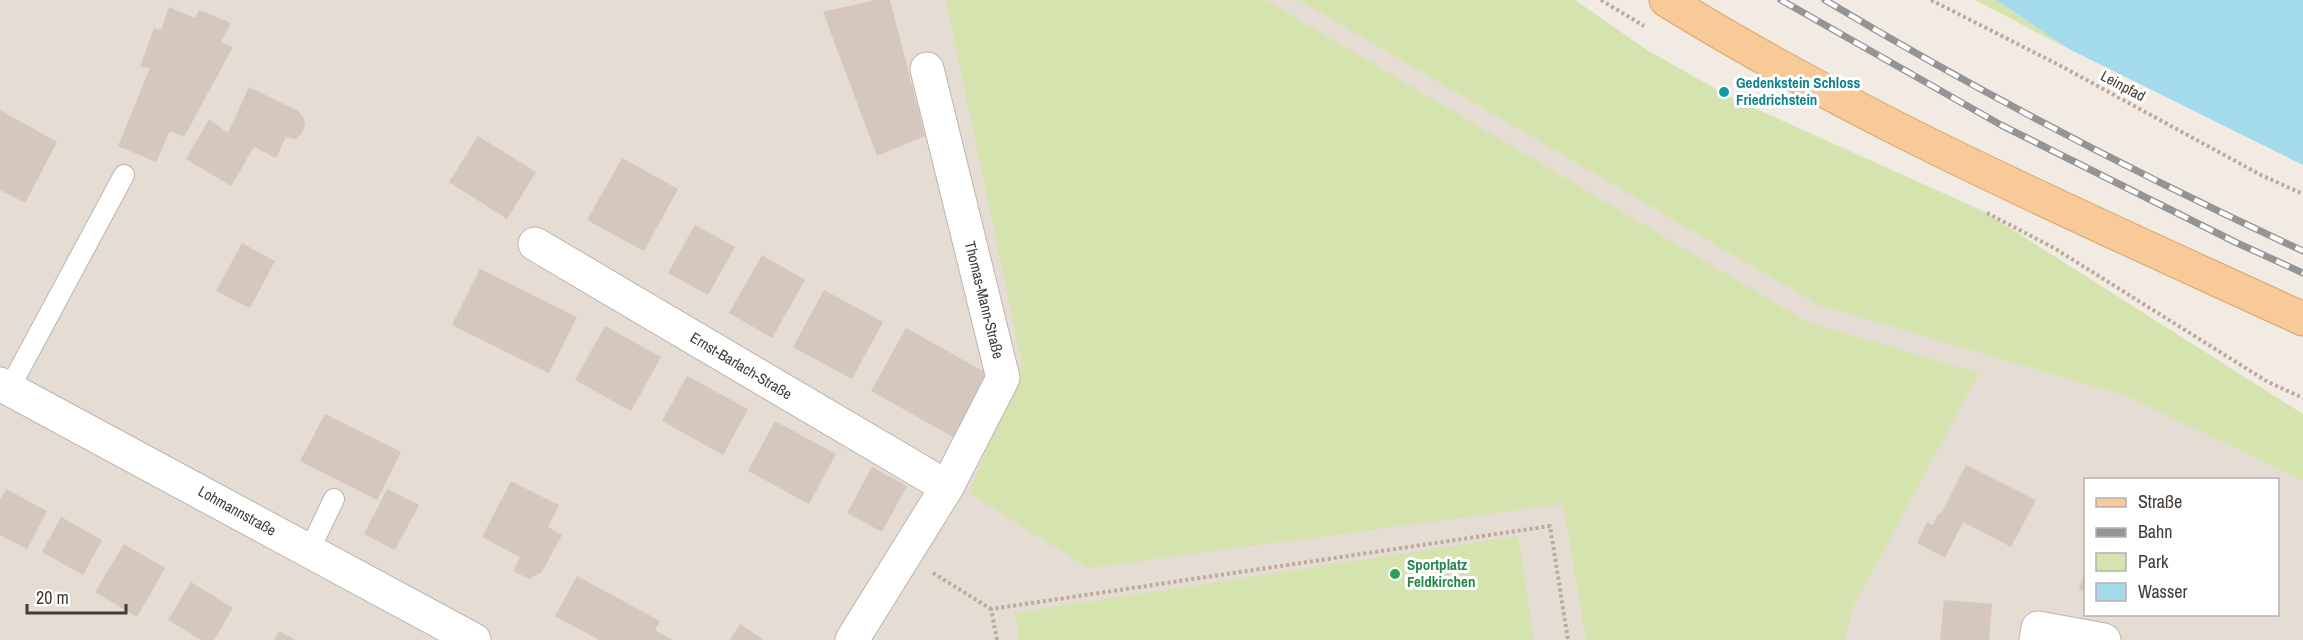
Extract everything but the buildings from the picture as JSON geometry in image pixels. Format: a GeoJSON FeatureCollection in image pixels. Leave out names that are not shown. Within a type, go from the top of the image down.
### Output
{"type":"FeatureCollection","features":[{"type":"Feature","properties":{"kind":"main road"},"geometry":{"type":"LineString","coordinates":[[1666,0],[1796,75],[1953,156],[2303,320]]}},
{"type":"Feature","properties":{"kind":"street","name":"Thomas-Mann-Straße"},"geometry":{"type":"LineString","coordinates":[[852,640],[947,487],[1003,378],[927,69]]}},
{"type":"Feature","properties":{"kind":"street","name":"Ernst-Barlach-Straße"},"geometry":{"type":"LineString","coordinates":[[535,244],[947,487]]}},
{"type":"Feature","properties":{"kind":"street","name":"Lohmannstraße"},"geometry":{"type":"LineString","coordinates":[[4,387],[309,551],[443,632],[474,640]]}},
{"type":"Feature","properties":{"kind":"street"},"geometry":{"type":"LineString","coordinates":[[2036,640],[2038,628],[2104,640]]}},
{"type":"Feature","properties":{"kind":"lane"},"geometry":{"type":"LineString","coordinates":[[4,387],[124,175]]}},
{"type":"Feature","properties":{"kind":"lane"},"geometry":{"type":"LineString","coordinates":[[309,551],[334,499]]}},
{"type":"Feature","properties":{"kind":"path"},"geometry":{"type":"LineString","coordinates":[[1601,0],[1647,29]]}},
{"type":"Feature","properties":{"kind":"path","name":"Leinpfad"},"geometry":{"type":"LineString","coordinates":[[1931,0],[2059,65],[2261,175],[2303,194]]}},
{"type":"Feature","properties":{"kind":"path"},"geometry":{"type":"LineString","coordinates":[[1983,211],[2055,248],[2268,382],[2303,398]]}},
{"type":"Feature","properties":{"kind":"path"},"geometry":{"type":"LineString","coordinates":[[905,555],[991,609],[1550,526],[1568,640]]}},
{"type":"Feature","properties":{"kind":"path"},"geometry":{"type":"LineString","coordinates":[[991,609],[997,640]]}},
{"type":"Feature","properties":{"kind":"shaded area"},"geometry":{"type":"Polygon","coordinates":[[[0,0],[1299,0],[1818,305],[2129,397],[2303,481],[2303,640],[0,640],[0,0]]]}},
{"type":"Feature","properties":{"kind":"green space"},"geometry":{"type":"Polygon","coordinates":[[[946,0],[1266,0],[1807,322],[1979,373],[1853,607],[1844,640],[1586,640],[1563,504],[1088,568],[969,493],[1022,364],[946,0]]]}},
{"type":"Feature","properties":{"kind":"green space"},"geometry":{"type":"Polygon","coordinates":[[[1299,0],[1575,0],[1647,50],[1730,97],[1983,211],[2303,414],[2303,481],[2129,397],[1818,305],[1299,0]]]}},
{"type":"Feature","properties":{"kind":"green space"},"geometry":{"type":"Polygon","coordinates":[[[1975,0],[1996,0],[2069,49],[1975,0]]]}},
{"type":"Feature","properties":{"kind":"green space","name":"Sportplatz Feldkirchen"},"geometry":{"type":"Polygon","coordinates":[[[1518,536],[1534,640],[1019,640],[1015,613],[1518,536]]]}},
{"type":"Feature","properties":{"kind":"water"},"geometry":{"type":"Polygon","coordinates":[[[1996,0],[2303,0],[2303,165],[2069,49],[1996,0]]]}},
{"type":"Feature","properties":{"kind":"railway"},"geometry":{"type":"LineString","coordinates":[[1781,0],[2001,125],[2235,242],[2303,273]]}},
{"type":"Feature","properties":{"kind":"railway"},"geometry":{"type":"LineString","coordinates":[[1825,0],[1942,68],[2061,132],[2303,251]]}},
{"type":"Feature","properties":{"kind":"place","name":"Gedenkstein Schloss Friedrichstein"},"geometry":{"type":"Point","coordinates":[1724,92]}},
{"type":"Feature","properties":{"kind":"place","name":"Sportplatz Feldkirchen"},"geometry":{"type":"Point","coordinates":[1395,574]}}]}
